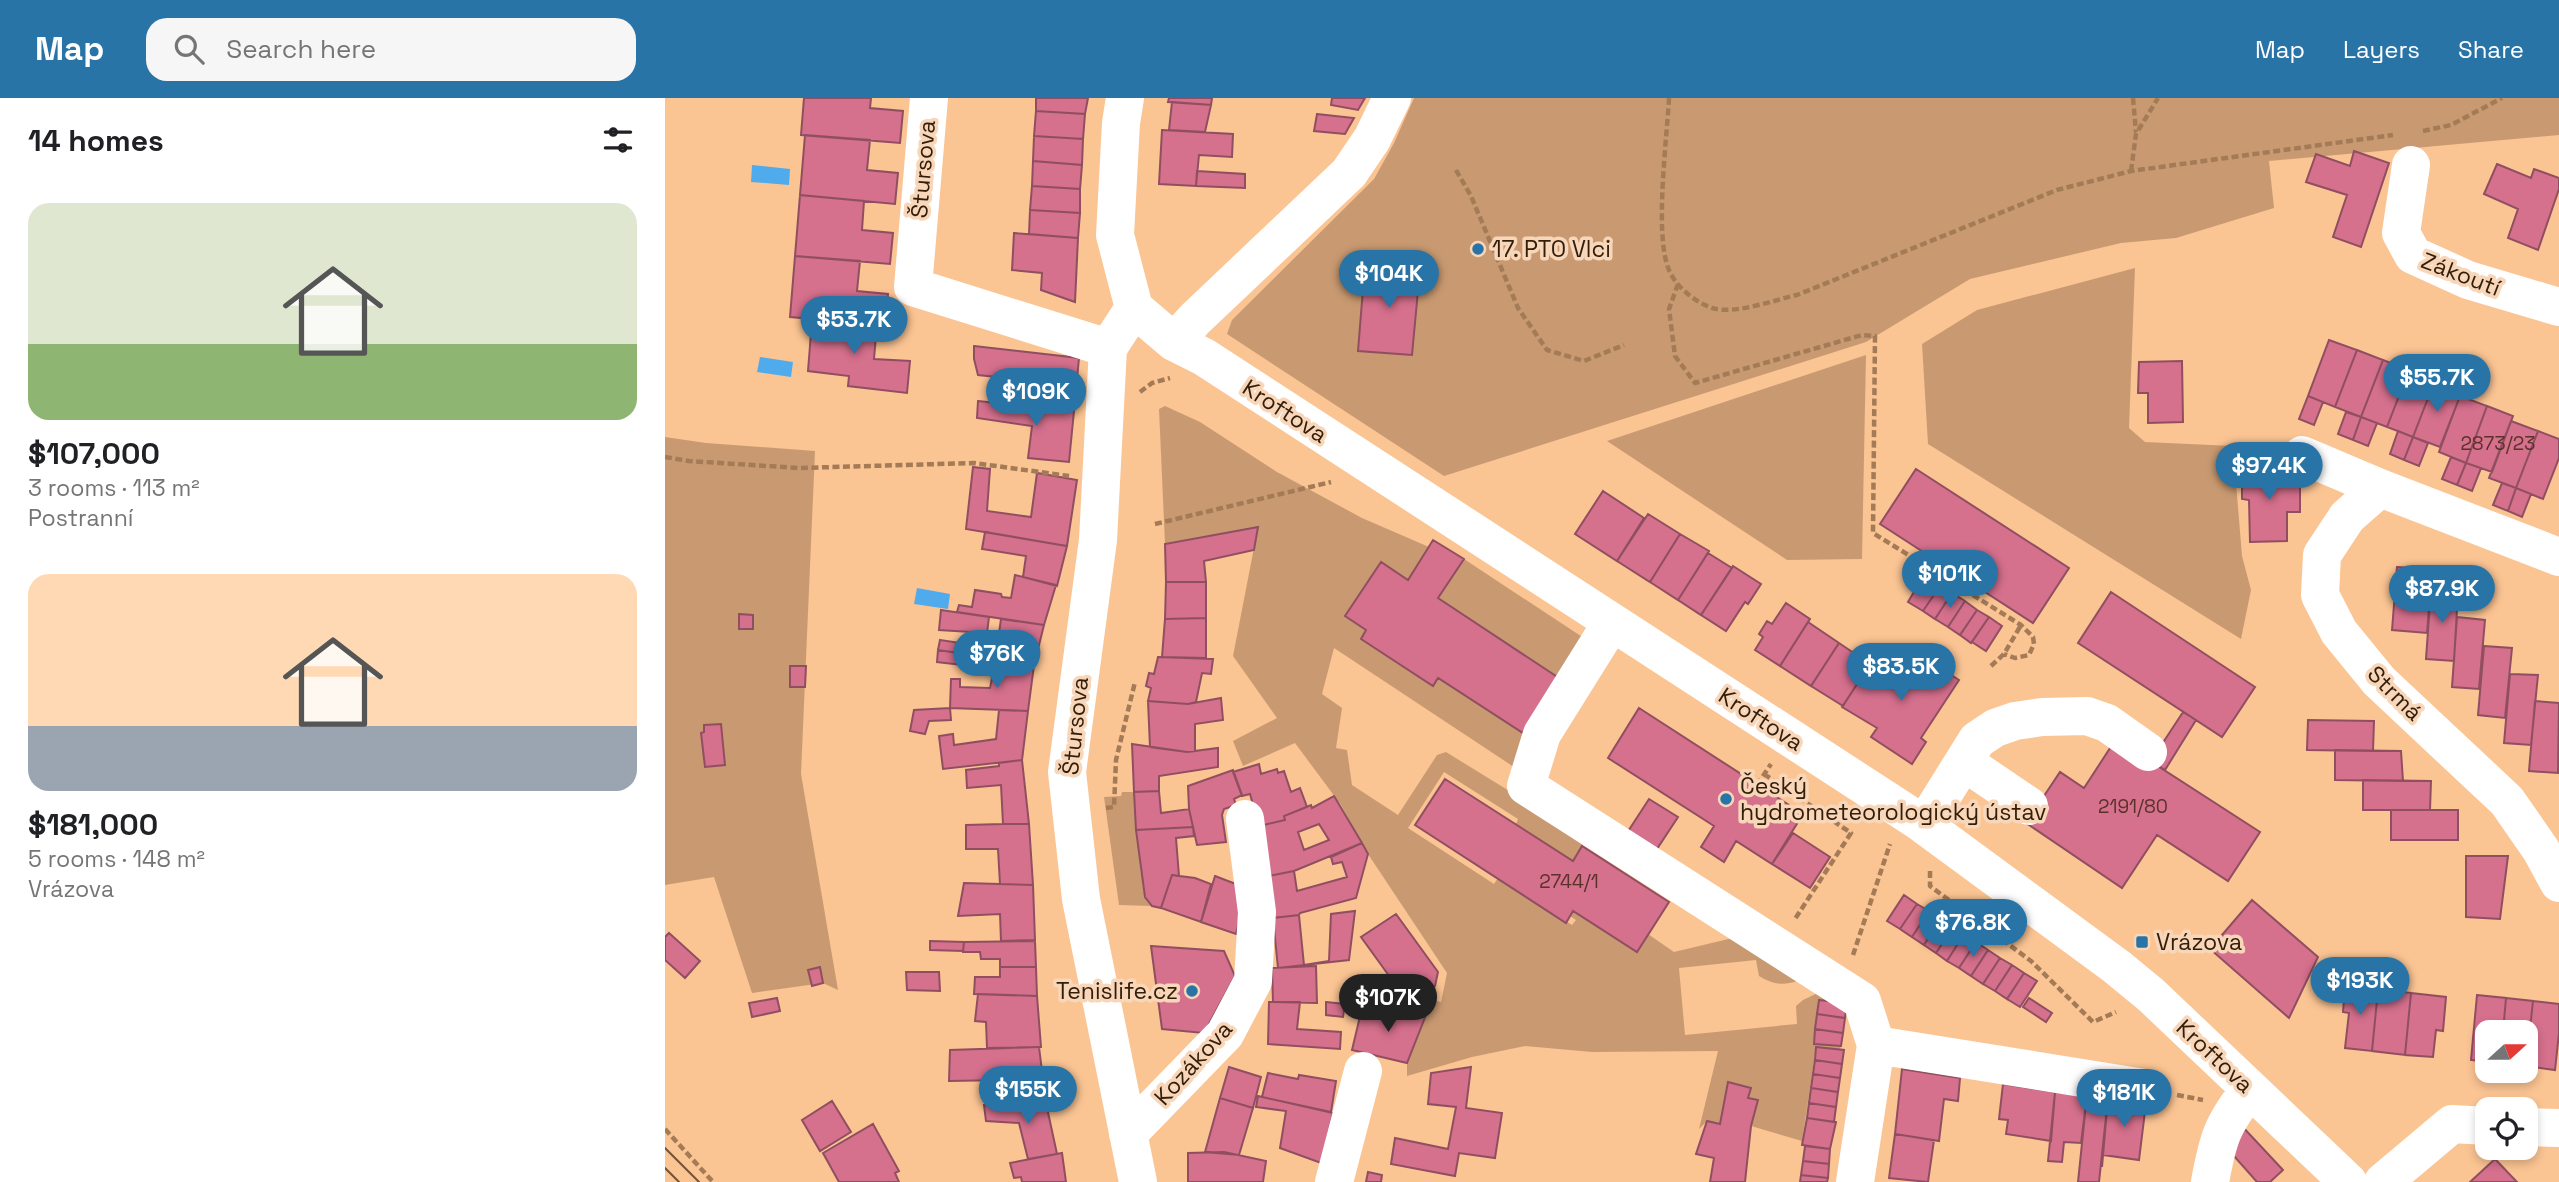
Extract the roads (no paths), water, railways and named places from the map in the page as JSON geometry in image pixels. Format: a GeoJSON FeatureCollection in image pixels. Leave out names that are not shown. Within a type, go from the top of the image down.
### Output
{"type":"FeatureCollection","features":[{"type":"Feature","properties":{"kind":"street"},"geometry":{"type":"LineString","coordinates":[[1108,348],[1134,308],[1115,235],[1121,122],[1125,98]]}},
{"type":"Feature","properties":{"kind":"street"},"geometry":{"type":"LineString","coordinates":[[1175,359],[1195,319],[1349,173],[1371,139],[1392,98]]}},
{"type":"Feature","properties":{"kind":"street","name":"Štursova"},"geometry":{"type":"LineString","coordinates":[[927,101],[913,287],[1108,348],[1098,540],[1067,772],[1081,899],[1138,1182]]}},
{"type":"Feature","properties":{"kind":"street","name":"Zákoutí"},"geometry":{"type":"LineString","coordinates":[[2412,144],[2401,233],[2413,255],[2468,280],[2559,307]]}},
{"type":"Feature","properties":{"kind":"street","name":"Kroftova"},"geometry":{"type":"LineString","coordinates":[[1134,308],[1175,359],[1203,358],[1612,622],[1927,842],[2117,967],[2151,995],[2243,1098],[2348,1182]]}},
{"type":"Feature","properties":{"kind":"street"},"geometry":{"type":"LineString","coordinates":[[2302,455],[2559,557]]}},
{"type":"Feature","properties":{"kind":"street","name":"Strmá"},"geometry":{"type":"LineString","coordinates":[[2380,488],[2347,517],[2322,555],[2321,596],[2339,632],[2379,681],[2507,801],[2553,861]]}},
{"type":"Feature","properties":{"kind":"street"},"geometry":{"type":"LineString","coordinates":[[1612,622],[1542,734],[1526,786],[1862,1001],[1876,1045],[1855,1182]]}},
{"type":"Feature","properties":{"kind":"street"},"geometry":{"type":"LineString","coordinates":[[1927,842],[1977,740],[1984,734],[2015,721],[2042,717],[2087,716],[2106,723],[2148,752]]}},
{"type":"Feature","properties":{"kind":"street"},"geometry":{"type":"LineString","coordinates":[[1964,762],[2029,806]]}},
{"type":"Feature","properties":{"kind":"street","name":"Kozákova"},"geometry":{"type":"LineString","coordinates":[[1128,1134],[1225,1034],[1253,981],[1257,912],[1245,819]]}},
{"type":"Feature","properties":{"kind":"street"},"geometry":{"type":"LineString","coordinates":[[1876,1045],[2144,1088]]}},
{"type":"Feature","properties":{"kind":"street"},"geometry":{"type":"LineString","coordinates":[[1335,1182],[1363,1071]]}},
{"type":"Feature","properties":{"kind":"street"},"geometry":{"type":"LineString","coordinates":[[2210,1182],[2220,1135],[2243,1098]]}},
{"type":"Feature","properties":{"kind":"street"},"geometry":{"type":"LineString","coordinates":[[2383,1182],[2452,1124],[2475,1125]]}},
{"type":"Feature","properties":{"kind":"street"},"geometry":{"type":"LineString","coordinates":[[2538,1127],[2559,1128]]}},
{"type":"Feature","properties":{"kind":"water"},"geometry":{"type":"Polygon","coordinates":[[[752,165],[790,169],[789,185],[751,182],[752,165]]]}},
{"type":"Feature","properties":{"kind":"water"},"geometry":{"type":"Polygon","coordinates":[[[760,357],[793,362],[791,377],[757,372],[760,357]]]}},
{"type":"Feature","properties":{"kind":"water"},"geometry":{"type":"Polygon","coordinates":[[[917,588],[950,594],[948,609],[914,604],[917,588]]]}},
{"type":"Feature","properties":{"kind":"tram line"},"geometry":{"type":"LineString","coordinates":[[665,1148],[699,1182]]}},
{"type":"Feature","properties":{"kind":"tram line"},"geometry":{"type":"LineString","coordinates":[[665,1168],[679,1182]]}},
{"type":"Feature","properties":{"kind":"place","name":"17. PTO Vlci"},"geometry":{"type":"Point","coordinates":[1478,249]}},
{"type":"Feature","properties":{"kind":"place","name":"Český hydrometeorologický ústav"},"geometry":{"type":"Point","coordinates":[1726,799]}},
{"type":"Feature","properties":{"kind":"place","name":"Vrázova"},"geometry":{"type":"Point","coordinates":[2142,942]}},
{"type":"Feature","properties":{"kind":"place","name":"Tenislife.cz"},"geometry":{"type":"Point","coordinates":[1192,991]}}]}
